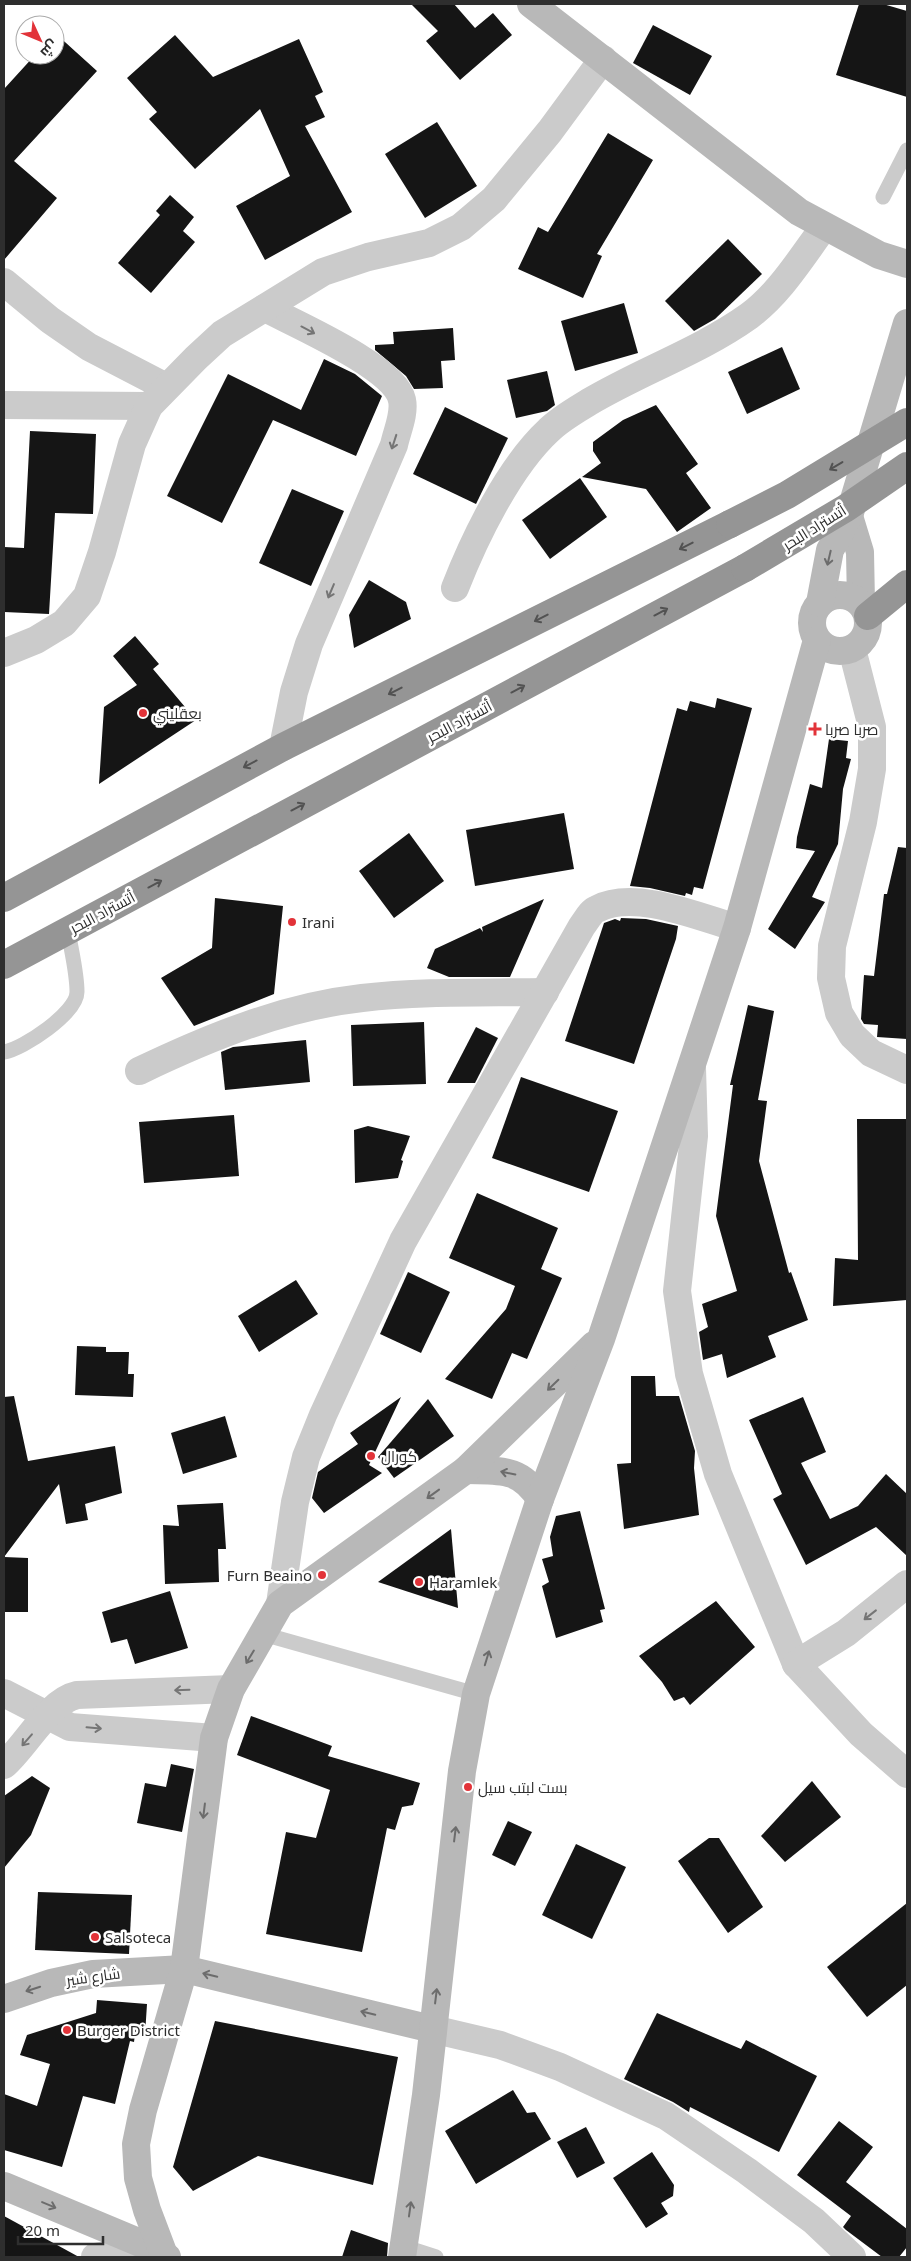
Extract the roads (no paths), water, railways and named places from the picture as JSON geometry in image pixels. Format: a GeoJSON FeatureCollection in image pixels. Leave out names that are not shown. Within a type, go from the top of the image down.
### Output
{"type":"FeatureCollection","features":[{"type":"Feature","properties":{"kind":"highway"},"geometry":{"type":"LineString","coordinates":[[4,898],[283,747],[787,495],[907,422]]}},
{"type":"Feature","properties":{"kind":"highway","name":"أتستراد البحر"},"geometry":{"type":"LineString","coordinates":[[4,965],[745,568],[846,508],[907,466]]}},
{"type":"Feature","properties":{"kind":"highway"},"geometry":{"type":"LineString","coordinates":[[864,609],[907,584]]}},
{"type":"Feature","properties":{"kind":"main road"},"geometry":{"type":"LineString","coordinates":[[531,4],[799,212],[879,255],[907,264]]}},
{"type":"Feature","properties":{"kind":"main road"},"geometry":{"type":"LineString","coordinates":[[820,603],[830,550],[849,516],[907,323]]}},
{"type":"Feature","properties":{"kind":"main road"},"geometry":{"type":"LineString","coordinates":[[849,516],[860,552],[866,635],[861,643],[843,652],[833,651],[824,647],[817,640],[813,631],[812,621],[814,612],[820,603],[829,597],[840,594],[851,596],[864,609]]}},
{"type":"Feature","properties":{"kind":"main road"},"geometry":{"type":"LineString","coordinates":[[404,2252],[462,1771],[476,1694],[540,1499],[601,1339],[737,928],[817,640]]}},
{"type":"Feature","properties":{"kind":"main road"},"geometry":{"type":"LineString","coordinates":[[160,2253],[138,2178],[136,2144],[143,2110],[184,1969],[214,1738],[231,1688],[280,1604],[466,1470],[601,1339]]}},
{"type":"Feature","properties":{"kind":"main road"},"geometry":{"type":"LineString","coordinates":[[466,1470],[499,1471],[516,1474],[531,1485],[540,1499]]}},
{"type":"Feature","properties":{"kind":"main road","name":"شارع شير"},"geometry":{"type":"LineString","coordinates":[[4,1999],[51,1983],[93,1974],[184,1969],[432,2029]]}},
{"type":"Feature","properties":{"kind":"main road"},"geometry":{"type":"LineString","coordinates":[[4,2186],[160,2253]]}},
{"type":"Feature","properties":{"kind":"street"},"geometry":{"type":"LineString","coordinates":[[4,653],[36,640],[64,623],[87,596],[102,552],[132,444],[157,396],[222,334],[323,272],[368,257],[429,243],[462,227],[494,199],[550,131],[603,60]]}},
{"type":"Feature","properties":{"kind":"street"},"geometry":{"type":"LineString","coordinates":[[454,588],[469,553],[505,487],[524,458],[550,428],[602,394],[694,349],[749,316],[776,291],[824,227]]}},
{"type":"Feature","properties":{"kind":"street"},"geometry":{"type":"LineString","coordinates":[[4,282],[50,320],[157,396]]}},
{"type":"Feature","properties":{"kind":"street"},"geometry":{"type":"LineString","coordinates":[[265,308],[372,366],[394,383],[402,400],[401,417],[394,445],[309,644],[294,692],[283,747]]}},
{"type":"Feature","properties":{"kind":"street"},"geometry":{"type":"LineString","coordinates":[[4,405],[157,396]]}},
{"type":"Feature","properties":{"kind":"street"},"geometry":{"type":"LineString","coordinates":[[852,648],[872,727],[872,769],[863,822],[832,946],[831,978],[839,1013],[852,1035],[871,1053],[907,1070]]}},
{"type":"Feature","properties":{"kind":"street"},"geometry":{"type":"LineString","coordinates":[[280,1604],[299,1484],[306,1457],[323,1415],[403,1241],[582,926],[596,909],[621,902],[653,904],[737,928]]}},
{"type":"Feature","properties":{"kind":"street"},"geometry":{"type":"LineString","coordinates":[[139,1071],[185,1049],[237,1028],[288,1012],[361,998],[394,995],[545,992]]}},
{"type":"Feature","properties":{"kind":"street"},"geometry":{"type":"LineString","coordinates":[[692,1062],[694,1136],[677,1291],[688,1374],[718,1474],[796,1664],[861,1734],[907,1774]]}},
{"type":"Feature","properties":{"kind":"street"},"geometry":{"type":"LineString","coordinates":[[796,1664],[846,1633],[907,1584]]}},
{"type":"Feature","properties":{"kind":"street"},"geometry":{"type":"LineString","coordinates":[[4,1765],[48,1714],[67,1697],[76,1695],[231,1688]]}},
{"type":"Feature","properties":{"kind":"street"},"geometry":{"type":"LineString","coordinates":[[4,1693],[70,1726],[214,1738]]}},
{"type":"Feature","properties":{"kind":"street"},"geometry":{"type":"LineString","coordinates":[[432,2029],[500,2045],[560,2066],[666,2116],[747,2171],[814,2221],[852,2257]]}},
{"type":"Feature","properties":{"kind":"street"},"geometry":{"type":"LineString","coordinates":[[95,2257],[160,2253]]}},
{"type":"Feature","properties":{"kind":"lane"},"geometry":{"type":"LineString","coordinates":[[883,197],[907,150]]}},
{"type":"Feature","properties":{"kind":"lane"},"geometry":{"type":"LineString","coordinates":[[4,1052],[38,1035],[64,1017],[77,995],[68,930]]}},
{"type":"Feature","properties":{"kind":"lane"},"geometry":{"type":"LineString","coordinates":[[263,1634],[476,1694]]}},
{"type":"Feature","properties":{"kind":"lane"},"geometry":{"type":"LineString","coordinates":[[404,2252],[436,2257]]}},
{"type":"Feature","properties":{"kind":"place","name":"بعقليني"},"geometry":{"type":"Point","coordinates":[143,713]}},
{"type":"Feature","properties":{"kind":"place","name":"صربا صربا"},"geometry":{"type":"Point","coordinates":[815,729]}},
{"type":"Feature","properties":{"kind":"place","name":"Irani"},"geometry":{"type":"Point","coordinates":[292,922]}},
{"type":"Feature","properties":{"kind":"place","name":"كورال"},"geometry":{"type":"Point","coordinates":[371,1456]}},
{"type":"Feature","properties":{"kind":"place","name":"Furn Beaino"},"geometry":{"type":"Point","coordinates":[322,1575]}},
{"type":"Feature","properties":{"kind":"place","name":"Haramlek"},"geometry":{"type":"Point","coordinates":[419,1582]}},
{"type":"Feature","properties":{"kind":"place","name":"بست لبتب سيل"},"geometry":{"type":"Point","coordinates":[468,1787]}},
{"type":"Feature","properties":{"kind":"place","name":"Salsoteca"},"geometry":{"type":"Point","coordinates":[95,1937]}},
{"type":"Feature","properties":{"kind":"place","name":"Burger District"},"geometry":{"type":"Point","coordinates":[67,2030]}}]}
